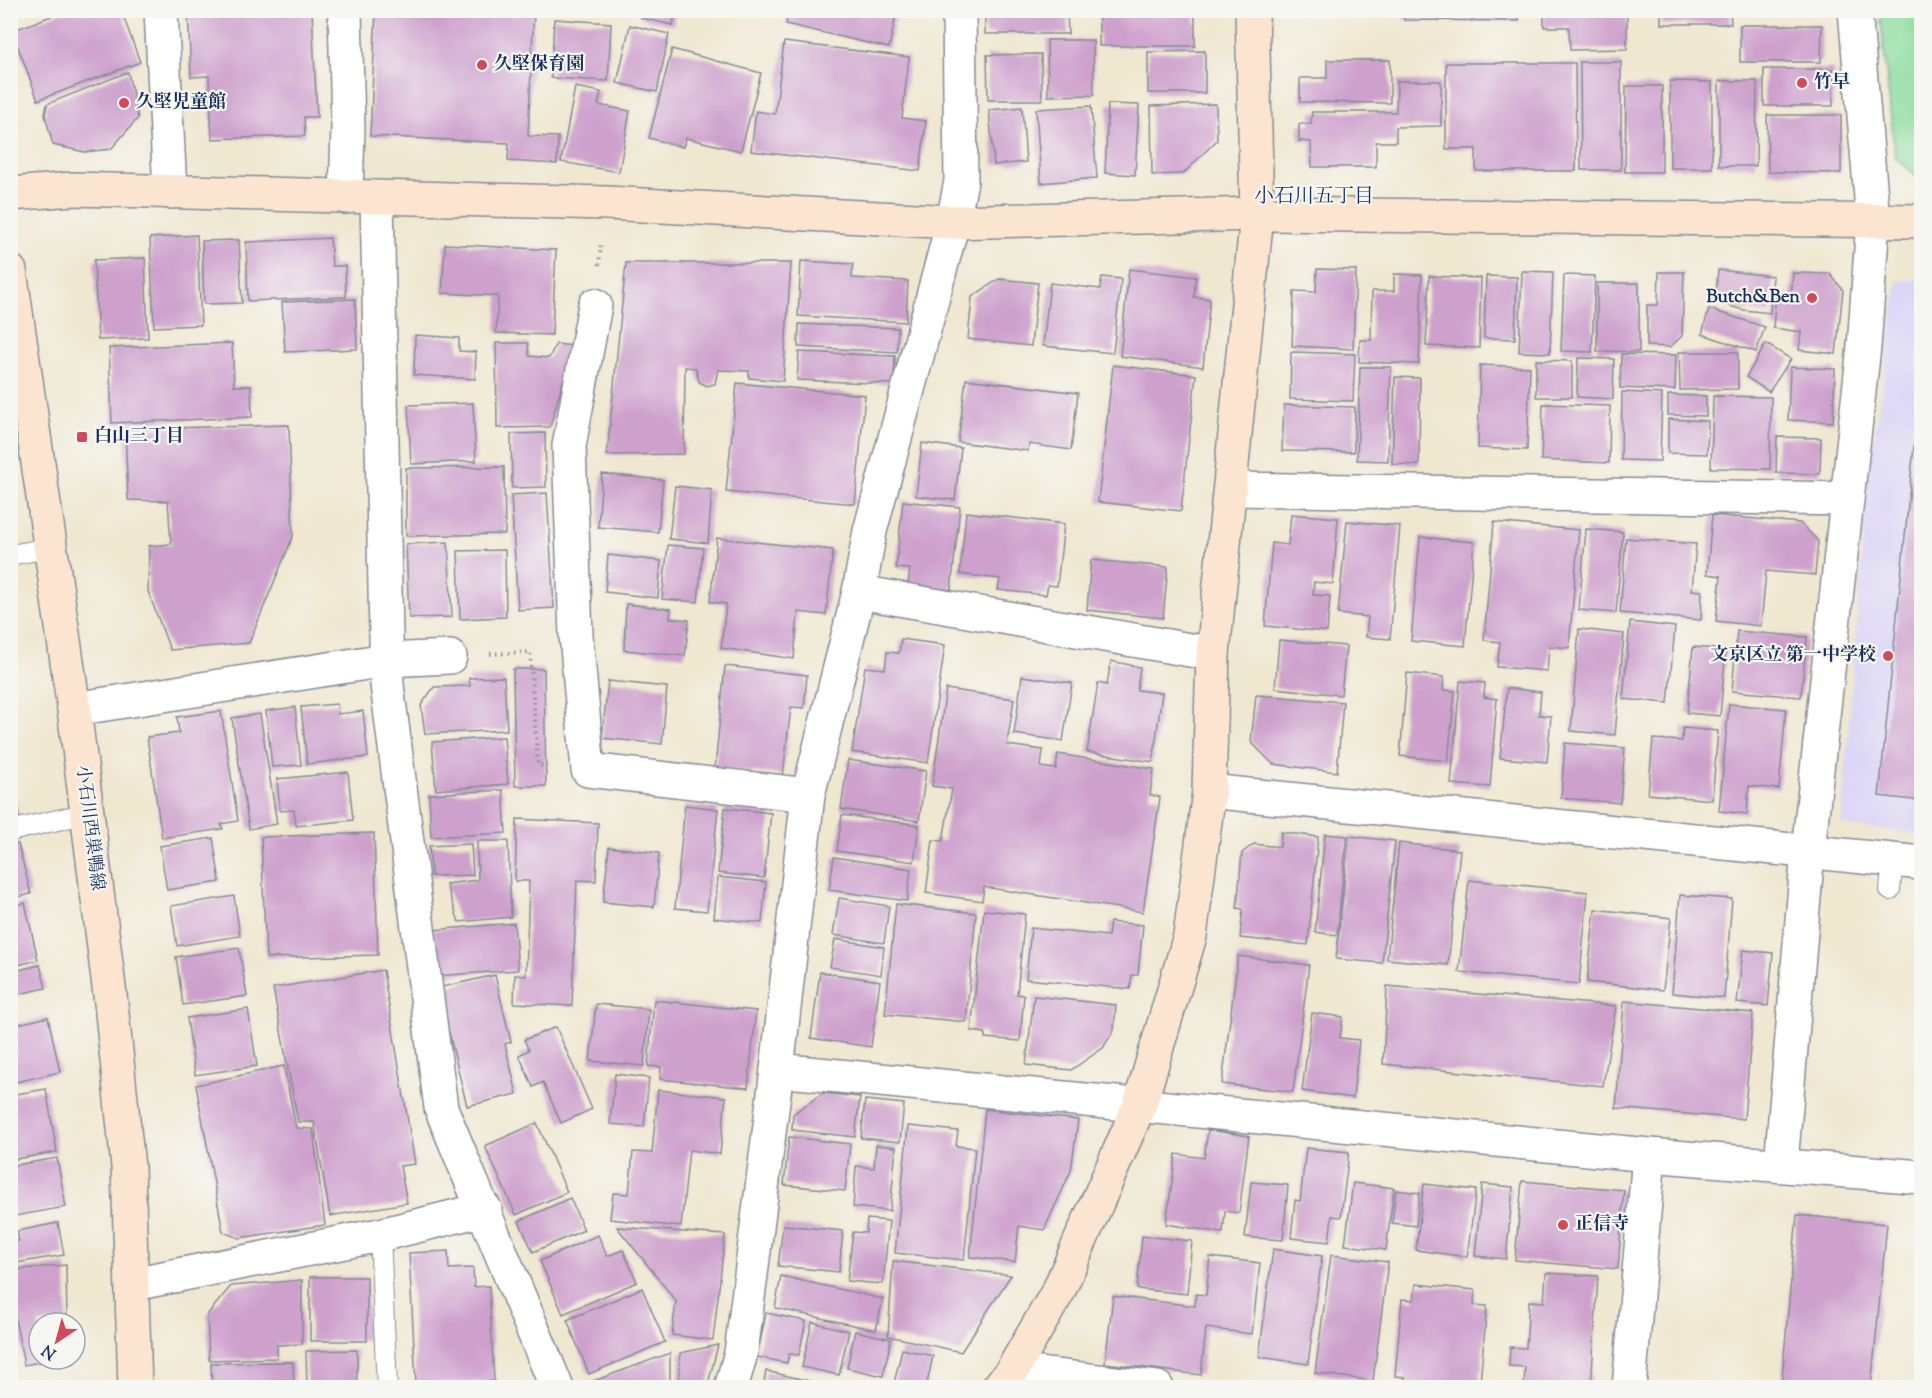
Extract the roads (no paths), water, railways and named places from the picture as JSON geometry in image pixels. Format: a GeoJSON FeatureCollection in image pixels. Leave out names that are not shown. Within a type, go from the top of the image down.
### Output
{"type":"FeatureCollection","features":[{"type":"Feature","properties":{"kind":"street"},"geometry":{"type":"LineString","coordinates":[[161,10],[170,192]]}},
{"type":"Feature","properties":{"kind":"street"},"geometry":{"type":"LineString","coordinates":[[345,10],[348,128],[362,197],[386,660],[441,1108],[485,1209],[557,1388]]}},
{"type":"Feature","properties":{"kind":"street"},"geometry":{"type":"LineString","coordinates":[[731,1388],[741,1353],[777,1070],[808,795],[859,592],[870,531],[953,222],[961,181],[959,10]]}},
{"type":"Feature","properties":{"kind":"street"},"geometry":{"type":"LineString","coordinates":[[1157,1388],[1005,1379],[1059,1290],[1140,1104],[1190,936],[1209,791],[1213,654],[1257,214],[1252,10]]}},
{"type":"Feature","properties":{"kind":"street"},"geometry":{"type":"LineString","coordinates":[[1780,1164],[1808,851],[1864,346],[1872,221],[1855,10]]}},
{"type":"Feature","properties":{"kind":"street"},"geometry":{"type":"LineString","coordinates":[[10,194],[73,189],[606,203],[953,222],[1257,214],[1922,221]]}},
{"type":"Feature","properties":{"kind":"street","name":"小石川西巣鴨線"},"geometry":{"type":"LineString","coordinates":[[10,271],[88,813],[128,1167],[135,1388]]}},
{"type":"Feature","properties":{"kind":"street"},"geometry":{"type":"LineString","coordinates":[[594,305],[569,446],[576,635],[588,770],[808,795]]}},
{"type":"Feature","properties":{"kind":"street"},"geometry":{"type":"LineString","coordinates":[[1231,489],[1847,500]]}},
{"type":"Feature","properties":{"kind":"street"},"geometry":{"type":"LineString","coordinates":[[859,592],[1213,654]]}},
{"type":"Feature","properties":{"kind":"street"},"geometry":{"type":"LineString","coordinates":[[74,709],[386,660],[450,657]]}},
{"type":"Feature","properties":{"kind":"street"},"geometry":{"type":"LineString","coordinates":[[1209,791],[1808,851],[1902,871]]}},
{"type":"Feature","properties":{"kind":"street"},"geometry":{"type":"LineString","coordinates":[[777,1070],[1649,1155],[1729,1172],[1780,1164],[1922,1177]]}},
{"type":"Feature","properties":{"kind":"street"},"geometry":{"type":"LineString","coordinates":[[1629,1388],[1649,1155]]}},
{"type":"Feature","properties":{"kind":"street"},"geometry":{"type":"LineString","coordinates":[[133,1284],[380,1234],[485,1209]]}},
{"type":"Feature","properties":{"kind":"lane"},"geometry":{"type":"LineString","coordinates":[[10,555],[50,548]]}},
{"type":"Feature","properties":{"kind":"lane"},"geometry":{"type":"LineString","coordinates":[[10,831],[88,813]]}},
{"type":"Feature","properties":{"kind":"lane"},"geometry":{"type":"LineString","coordinates":[[380,1234],[387,1388]]}},
{"type":"Feature","properties":{"kind":"place","name":"久堅保育園"},"geometry":{"type":"Point","coordinates":[482,65]}},
{"type":"Feature","properties":{"kind":"place","name":"竹早"},"geometry":{"type":"Point","coordinates":[1802,83]}},
{"type":"Feature","properties":{"kind":"place","name":"久堅児童館"},"geometry":{"type":"Point","coordinates":[124,103]}},
{"type":"Feature","properties":{"kind":"place","name":"Butch&Ben"},"geometry":{"type":"Point","coordinates":[1812,298]}},
{"type":"Feature","properties":{"kind":"place","name":"白山三丁目"},"geometry":{"type":"Point","coordinates":[82,437]}},
{"type":"Feature","properties":{"kind":"place","name":"文京区立 第一中学校"},"geometry":{"type":"Point","coordinates":[1888,656]}},
{"type":"Feature","properties":{"kind":"place","name":"正信寺"},"geometry":{"type":"Point","coordinates":[1563,1225]}},
{"type":"Feature","properties":{"kind":"district","name":"小石川五丁目"},"geometry":{"type":"Point","coordinates":[1314,197]}}]}
